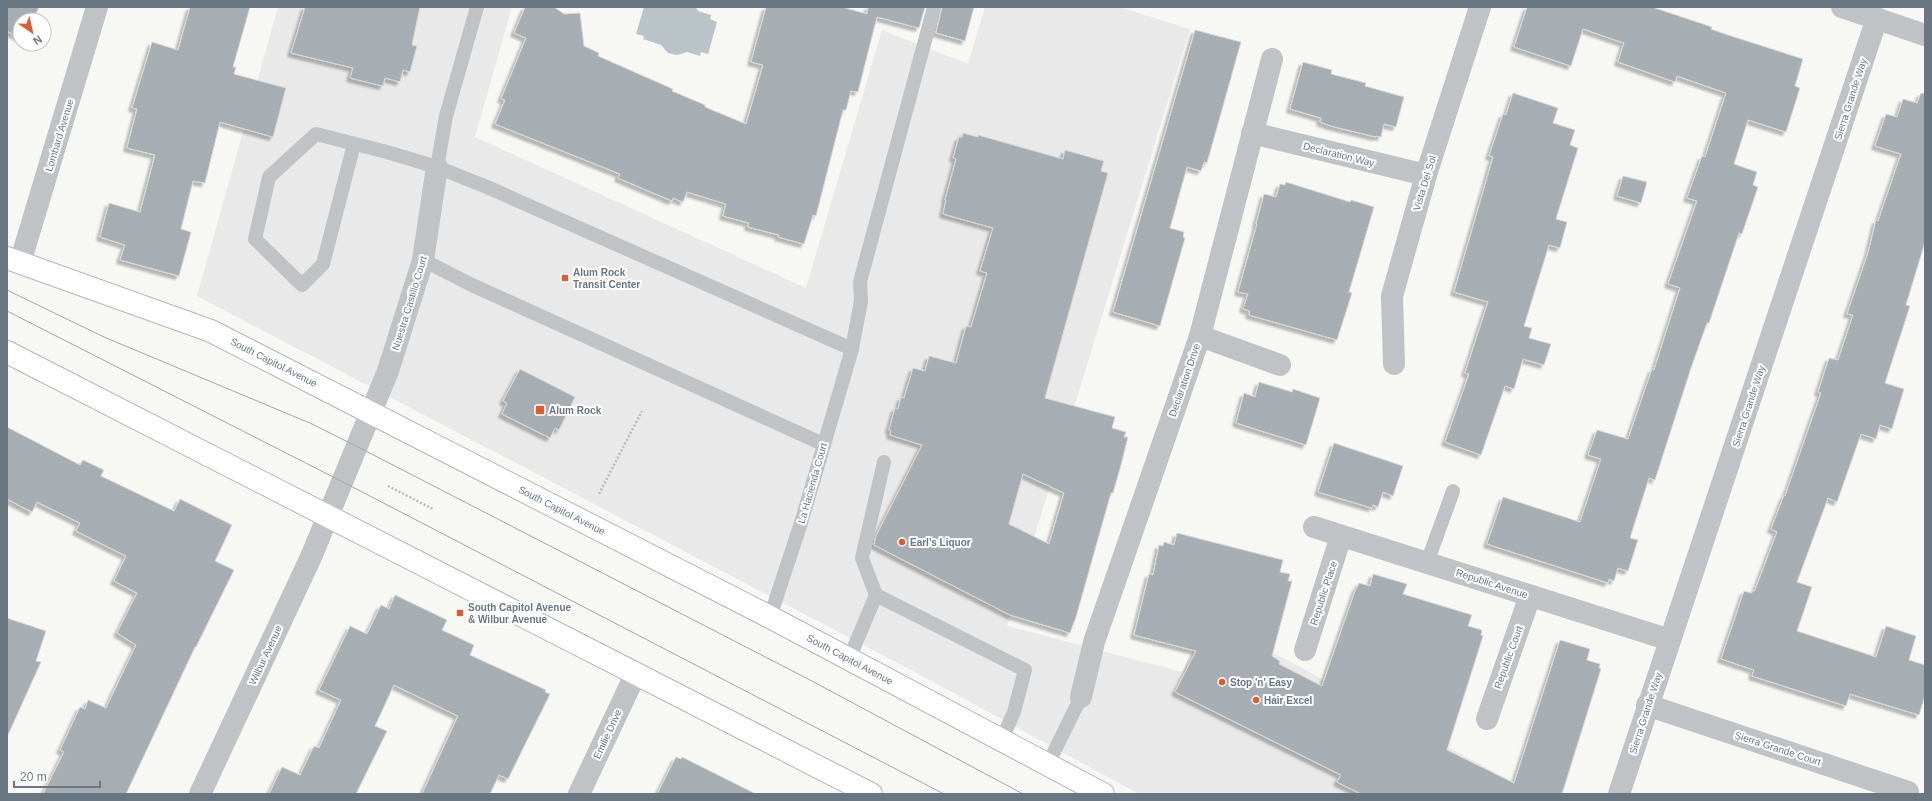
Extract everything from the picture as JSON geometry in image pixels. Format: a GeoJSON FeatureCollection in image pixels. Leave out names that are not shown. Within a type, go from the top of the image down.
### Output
{"type":"FeatureCollection","features":[{"type":"Feature","properties":{"kind":"main road","name":"South Capitol Avenue"},"geometry":{"type":"LineString","coordinates":[[14,261],[211,330],[849,658],[1103,794]]}},
{"type":"Feature","properties":{"kind":"main road"},"geometry":{"type":"LineString","coordinates":[[7,352],[871,794]]}},
{"type":"Feature","properties":{"kind":"street","name":"Lombard Avenue"},"geometry":{"type":"LineString","coordinates":[[14,261],[97,7]]}},
{"type":"Feature","properties":{"kind":"street","name":"Vista Del Sol"},"geometry":{"type":"LineString","coordinates":[[1394,364],[1392,296],[1426,175],[1480,7]]}},
{"type":"Feature","properties":{"kind":"street"},"geometry":{"type":"LineString","coordinates":[[1842,7],[1925,35]]}},
{"type":"Feature","properties":{"kind":"street","name":"Sierra Grande Way"},"geometry":{"type":"LineString","coordinates":[[1619,794],[1647,705],[1877,18]]}},
{"type":"Feature","properties":{"kind":"street","name":"Declaration Drive"},"geometry":{"type":"LineString","coordinates":[[1081,697],[1094,642],[1200,336],[1272,59]]}},
{"type":"Feature","properties":{"kind":"street","name":"Declaration Way"},"geometry":{"type":"LineString","coordinates":[[1252,132],[1426,175]]}},
{"type":"Feature","properties":{"kind":"street","name":"Nuestra Castillo Court"},"geometry":{"type":"LineString","coordinates":[[329,516],[388,371],[423,260],[437,167]]}},
{"type":"Feature","properties":{"kind":"street"},"geometry":{"type":"LineString","coordinates":[[1200,336],[1280,365]]}},
{"type":"Feature","properties":{"kind":"street","name":"Wilbur Avenue"},"geometry":{"type":"LineString","coordinates":[[200,794],[329,516]]}},
{"type":"Feature","properties":{"kind":"street","name":"Republic Avenue"},"geometry":{"type":"LineString","coordinates":[[1314,527],[1670,640]]}},
{"type":"Feature","properties":{"kind":"street","name":"Republic Place"},"geometry":{"type":"LineString","coordinates":[[1305,650],[1342,536]]}},
{"type":"Feature","properties":{"kind":"street","name":"Republic Court"},"geometry":{"type":"LineString","coordinates":[[1487,719],[1530,596]]}},
{"type":"Feature","properties":{"kind":"street","name":"Emilie Drive"},"geometry":{"type":"LineString","coordinates":[[579,794],[636,674]]}},
{"type":"Feature","properties":{"kind":"street","name":"Sierra Grande Court"},"geometry":{"type":"LineString","coordinates":[[1647,705],[1908,792]]}},
{"type":"Feature","properties":{"kind":"lane"},"geometry":{"type":"LineString","coordinates":[[437,167],[446,116],[477,7]]}},
{"type":"Feature","properties":{"kind":"lane","name":"La Hacienda Court"},"geometry":{"type":"LineString","coordinates":[[770,617],[801,523],[852,348],[860,301],[860,282],[934,7]]}},
{"type":"Feature","properties":{"kind":"lane"},"geometry":{"type":"LineString","coordinates":[[354,144],[323,264],[302,285],[255,239],[269,177],[316,134],[354,144],[437,167],[487,187],[852,348]]}},
{"type":"Feature","properties":{"kind":"lane"},"geometry":{"type":"LineString","coordinates":[[423,260],[472,285],[823,444]]}},
{"type":"Feature","properties":{"kind":"lane"},"geometry":{"type":"LineString","coordinates":[[884,462],[862,558],[876,595],[1026,670],[1014,712],[1002,739]]}},
{"type":"Feature","properties":{"kind":"lane"},"geometry":{"type":"LineString","coordinates":[[1427,563],[1453,491]]}},
{"type":"Feature","properties":{"kind":"lane"},"geometry":{"type":"LineString","coordinates":[[849,658],[876,595]]}},
{"type":"Feature","properties":{"kind":"lane"},"geometry":{"type":"LineString","coordinates":[[1048,764],[1081,697]]}},
{"type":"Feature","properties":{"kind":"path"},"geometry":{"type":"LineString","coordinates":[[599,494],[642,411]]}},
{"type":"Feature","properties":{"kind":"path"},"geometry":{"type":"LineString","coordinates":[[388,486],[433,509]]}},
{"type":"Feature","properties":{"kind":"shaded area"},"geometry":{"type":"Polygon","coordinates":[[[278,7],[512,7],[475,137],[806,288],[882,30],[968,64],[985,7],[1119,7],[1190,29],[1007,626],[1182,672],[1209,618],[1535,794],[1139,794],[915,672],[197,296],[278,7]]]}},
{"type":"Feature","properties":{"kind":"shaded area"},"geometry":{"type":"Polygon","coordinates":[[[644,7],[696,7],[698,11],[711,15],[710,19],[717,22],[708,54],[701,52],[700,56],[687,52],[677,55],[668,53],[661,45],[643,39],[644,36],[636,34],[644,7]]]}},
{"type":"Feature","properties":{"kind":"building"},"geometry":{"type":"Polygon","coordinates":[[[7,7],[39,7],[37,12],[12,12],[12,34],[7,31],[7,7]]]}},
{"type":"Feature","properties":{"kind":"building"},"geometry":{"type":"Polygon","coordinates":[[[190,7],[250,7],[233,67],[236,67],[234,74],[286,88],[273,137],[220,122],[205,183],[193,181],[181,229],[191,232],[179,276],[120,260],[125,245],[100,237],[109,203],[140,212],[155,155],[127,148],[137,109],[132,108],[152,42],[178,50],[190,7]]]}},
{"type":"Feature","properties":{"kind":"building"},"geometry":{"type":"Polygon","coordinates":[[[305,7],[420,7],[412,45],[417,46],[410,72],[403,70],[400,82],[385,78],[383,86],[350,78],[353,68],[291,53],[305,7]]]}},
{"type":"Feature","properties":{"kind":"building"},"geometry":{"type":"Polygon","coordinates":[[[525,7],[554,7],[564,14],[580,13],[584,46],[599,53],[598,56],[673,89],[672,91],[705,105],[705,107],[746,124],[763,65],[751,62],[766,7],[842,7],[867,14],[868,7],[925,7],[919,28],[877,17],[858,92],[851,91],[846,110],[843,110],[816,216],[813,215],[804,244],[778,237],[779,235],[748,227],[749,223],[723,216],[726,204],[687,192],[683,202],[673,198],[672,201],[618,178],[620,174],[495,124],[505,100],[501,99],[526,38],[514,33],[525,7]]]}},
{"type":"Feature","properties":{"kind":"building"},"geometry":{"type":"Polygon","coordinates":[[[942,7],[974,7],[965,41],[936,33],[942,7]]]}},
{"type":"Feature","properties":{"kind":"building"},"geometry":{"type":"Polygon","coordinates":[[[1527,7],[1652,7],[1712,27],[1711,29],[1725,34],[1803,59],[1795,86],[1800,88],[1786,132],[1748,120],[1734,164],[1757,172],[1753,185],[1758,187],[1742,234],[1739,233],[1709,323],[1707,323],[1691,368],[1655,480],[1649,478],[1630,538],[1638,540],[1628,571],[1618,568],[1614,581],[1609,579],[1608,583],[1487,544],[1503,497],[1580,522],[1601,459],[1588,455],[1597,430],[1628,439],[1652,369],[1654,370],[1680,288],[1668,284],[1697,201],[1687,198],[1702,156],[1705,157],[1726,93],[1677,76],[1675,82],[1618,62],[1624,43],[1583,29],[1571,66],[1514,47],[1527,7]]]}},
{"type":"Feature","properties":{"kind":"building"},"geometry":{"type":"Polygon","coordinates":[[[1195,30],[1241,42],[1207,163],[1204,162],[1201,171],[1187,167],[1170,228],[1184,232],[1183,237],[1185,238],[1160,326],[1113,312],[1195,30]]]}},
{"type":"Feature","properties":{"kind":"building"},"geometry":{"type":"Polygon","coordinates":[[[1303,62],[1332,70],[1331,74],[1366,83],[1365,86],[1404,97],[1396,127],[1384,124],[1381,137],[1376,137],[1331,126],[1320,122],[1321,118],[1290,109],[1303,62]]]}},
{"type":"Feature","properties":{"kind":"building"},"geometry":{"type":"Polygon","coordinates":[[[1513,93],[1558,108],[1553,123],[1575,130],[1570,145],[1578,148],[1556,219],[1567,222],[1560,248],[1549,245],[1524,326],[1532,328],[1529,338],[1551,344],[1544,365],[1523,359],[1514,389],[1505,386],[1481,455],[1445,442],[1469,374],[1465,373],[1488,302],[1454,292],[1493,157],[1489,156],[1503,114],[1506,115],[1513,93]]]}},
{"type":"Feature","properties":{"kind":"building"},"geometry":{"type":"Polygon","coordinates":[[[1921,93],[1925,94],[1925,242],[1906,305],[1910,306],[1885,383],[1904,389],[1892,429],[1880,425],[1876,439],[1861,434],[1837,502],[1828,498],[1797,582],[1812,587],[1797,631],[1876,657],[1886,626],[1916,636],[1909,660],[1925,665],[1925,696],[1919,715],[1850,694],[1846,706],[1752,676],[1754,670],[1721,659],[1744,591],[1751,593],[1755,590],[1777,532],[1771,529],[1784,495],[1785,496],[1821,393],[1818,392],[1829,358],[1838,360],[1853,315],[1847,314],[1868,253],[1876,220],[1878,221],[1901,154],[1875,146],[1886,114],[1897,117],[1903,99],[1917,103],[1921,93]]]}},
{"type":"Feature","properties":{"kind":"building"},"geometry":{"type":"Polygon","coordinates":[[[963,133],[978,137],[978,135],[1063,159],[1065,150],[1104,161],[1101,171],[1108,173],[1045,398],[1115,417],[1112,428],[1126,432],[1124,437],[1128,437],[1113,493],[1111,493],[1076,617],[1070,633],[1010,615],[874,545],[876,536],[922,445],[890,435],[891,431],[889,430],[895,408],[898,409],[901,397],[904,398],[913,368],[925,371],[929,356],[956,363],[966,326],[971,327],[987,273],[980,271],[993,228],[943,214],[945,200],[956,159],[953,158],[959,137],[962,137],[963,133]],[[1023,474],[1009,524],[1049,544],[1064,493],[1023,474]]]}},
{"type":"Feature","properties":{"kind":"building"},"geometry":{"type":"Polygon","coordinates":[[[1623,176],[1647,182],[1641,203],[1617,196],[1623,176]]]}},
{"type":"Feature","properties":{"kind":"building"},"geometry":{"type":"Polygon","coordinates":[[[1286,182],[1350,202],[1351,200],[1374,207],[1349,292],[1352,293],[1337,340],[1249,315],[1250,311],[1243,309],[1248,294],[1238,292],[1264,194],[1276,197],[1280,184],[1285,185],[1286,182]]]}},
{"type":"Feature","properties":{"kind":"building"},"geometry":{"type":"Polygon","coordinates":[[[520,369],[575,397],[559,430],[555,428],[550,438],[502,414],[507,403],[503,401],[520,369]]]}},
{"type":"Feature","properties":{"kind":"building"},"geometry":{"type":"Polygon","coordinates":[[[1259,382],[1292,392],[1293,389],[1320,398],[1306,445],[1236,423],[1244,393],[1255,397],[1259,382]]]}},
{"type":"Feature","properties":{"kind":"building"},"geometry":{"type":"Polygon","coordinates":[[[7,427],[80,465],[83,460],[104,470],[101,476],[174,511],[180,499],[232,525],[215,561],[234,570],[195,647],[126,794],[43,794],[64,752],[60,750],[80,707],[85,709],[88,700],[106,708],[136,645],[117,633],[137,593],[114,581],[126,556],[76,531],[80,523],[37,502],[32,512],[7,499],[7,427]]]}},
{"type":"Feature","properties":{"kind":"building"},"geometry":{"type":"Polygon","coordinates":[[[1334,443],[1403,466],[1393,496],[1383,492],[1378,507],[1373,505],[1372,508],[1318,492],[1334,443]]]}},
{"type":"Feature","properties":{"kind":"building"},"geometry":{"type":"Polygon","coordinates":[[[1177,533],[1283,560],[1280,572],[1290,574],[1288,581],[1292,581],[1272,656],[1280,661],[1279,664],[1322,686],[1356,588],[1359,583],[1370,586],[1373,574],[1407,584],[1403,594],[1472,615],[1468,626],[1482,630],[1481,635],[1483,636],[1447,750],[1514,783],[1560,640],[1590,649],[1587,660],[1600,664],[1599,668],[1601,669],[1562,794],[1361,794],[1337,782],[1341,775],[1175,692],[1196,651],[1134,635],[1149,574],[1153,575],[1159,545],[1163,546],[1164,542],[1174,545],[1177,533]]]}},
{"type":"Feature","properties":{"kind":"building"},"geometry":{"type":"Polygon","coordinates":[[[395,595],[447,620],[442,630],[474,645],[470,655],[546,690],[545,692],[550,694],[508,779],[499,775],[490,794],[422,794],[458,716],[394,685],[375,726],[387,731],[356,794],[269,794],[282,767],[300,775],[314,746],[319,748],[341,700],[319,690],[350,626],[367,634],[381,605],[389,609],[395,595]]]}},
{"type":"Feature","properties":{"kind":"building"},"geometry":{"type":"Polygon","coordinates":[[[7,618],[46,631],[36,661],[41,662],[7,737],[7,618]]]}},
{"type":"Feature","properties":{"kind":"building"},"geometry":{"type":"Polygon","coordinates":[[[676,757],[681,759],[682,757],[756,794],[657,794],[676,757]]]}},
{"type":"Feature","properties":{"kind":"tram line"},"geometry":{"type":"LineString","coordinates":[[7,290],[104,337],[312,424],[810,680],[1023,794]]}},
{"type":"Feature","properties":{"kind":"tram line"},"geometry":{"type":"LineString","coordinates":[[7,311],[343,482],[944,794]]}},
{"type":"Feature","properties":{"kind":"place","name":"Alum Rock Transit Center"},"geometry":{"type":"Point","coordinates":[565,278]}},
{"type":"Feature","properties":{"kind":"place","name":"Alum Rock"},"geometry":{"type":"Point","coordinates":[540,410]}},
{"type":"Feature","properties":{"kind":"place","name":"Earl's Liquor"},"geometry":{"type":"Point","coordinates":[902,542]}},
{"type":"Feature","properties":{"kind":"place","name":"South Capitol Avenue & Wilbur Avenue"},"geometry":{"type":"Point","coordinates":[460,613]}},
{"type":"Feature","properties":{"kind":"place","name":"Stop 'n' Easy"},"geometry":{"type":"Point","coordinates":[1222,682]}},
{"type":"Feature","properties":{"kind":"place","name":"Hair Excel"},"geometry":{"type":"Point","coordinates":[1256,700]}}]}
